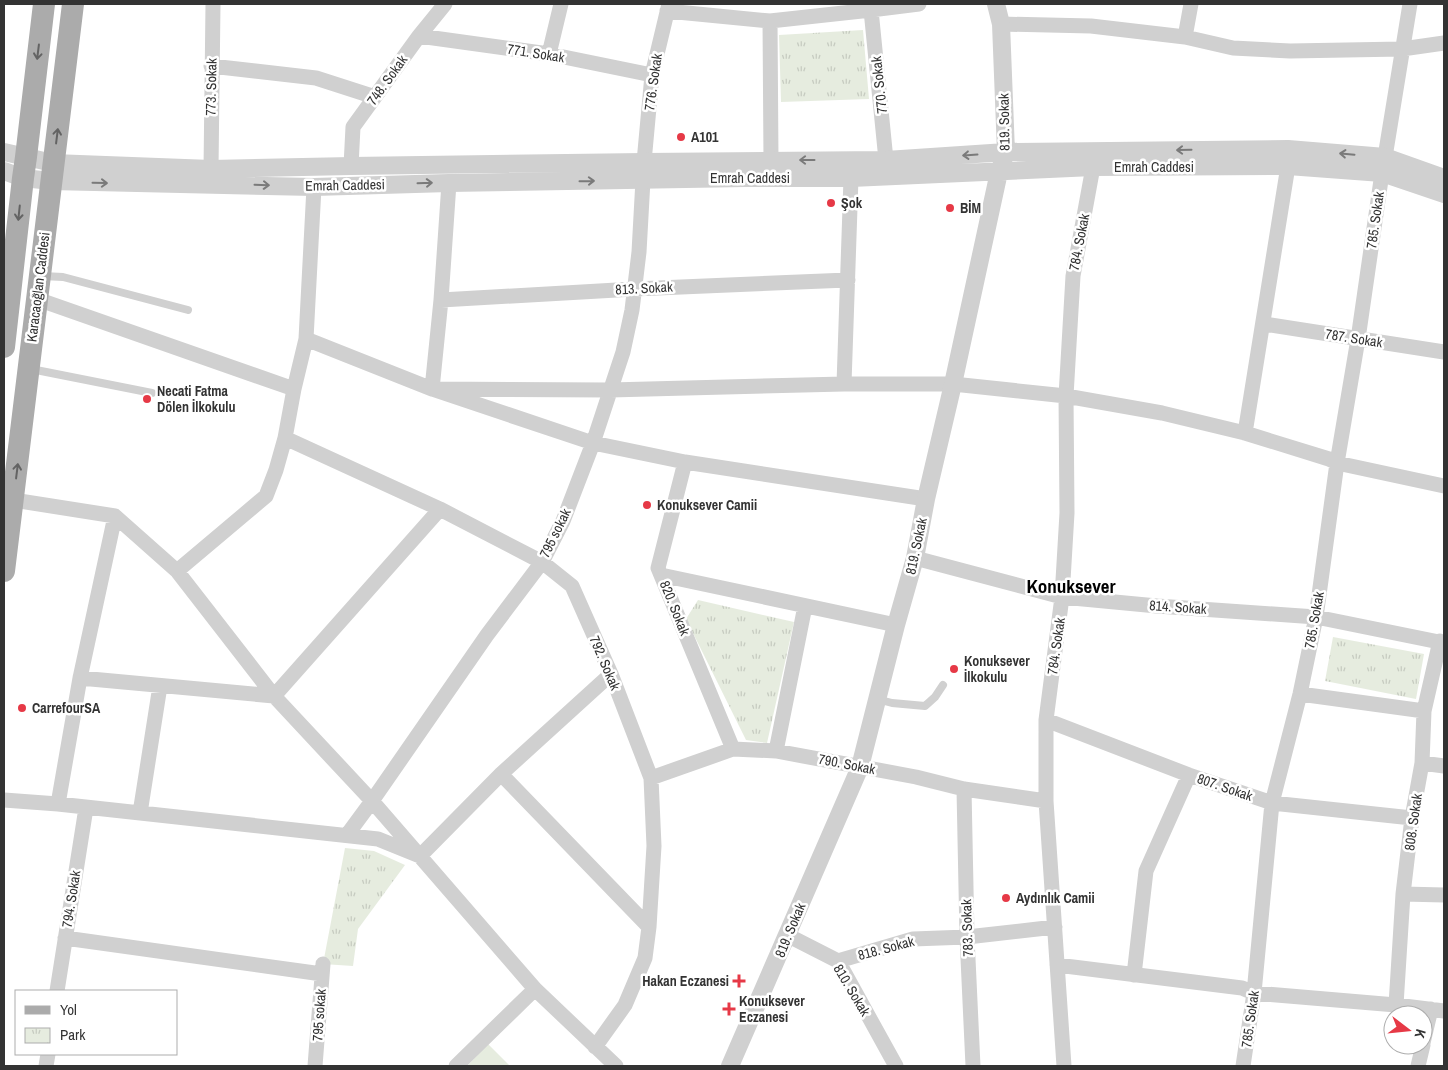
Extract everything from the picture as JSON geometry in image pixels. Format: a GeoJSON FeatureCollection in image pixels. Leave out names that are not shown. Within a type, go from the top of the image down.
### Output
{"type":"FeatureCollection","features":[{"type":"Feature","properties":{"kind":"main road","name":"Karacaoğlan Caddesi"},"geometry":{"type":"LineString","coordinates":[[4,347],[18,169],[44,4]]}},
{"type":"Feature","properties":{"kind":"main road","name":"Karacaoğlan Caddesi"},"geometry":{"type":"LineString","coordinates":[[4,571],[73,4]]}},
{"type":"Feature","properties":{"kind":"street","name":"773. Sokak"},"geometry":{"type":"LineString","coordinates":[[211,169],[213,4]]}},
{"type":"Feature","properties":{"kind":"street","name":"748. Sokak"},"geometry":{"type":"LineString","coordinates":[[351,166],[353,127],[419,36],[445,4]]}},
{"type":"Feature","properties":{"kind":"street"},"geometry":{"type":"LineString","coordinates":[[549,54],[561,4]]}},
{"type":"Feature","properties":{"kind":"street"},"geometry":{"type":"LineString","coordinates":[[668,8],[770,21],[919,4]]}},
{"type":"Feature","properties":{"kind":"street","name":"819. Sokak"},"geometry":{"type":"LineString","coordinates":[[730,1066],[860,767],[915,558],[926,500],[954,384],[998,172],[1006,152],[1001,24],[996,4]]}},
{"type":"Feature","properties":{"kind":"street"},"geometry":{"type":"LineString","coordinates":[[1185,37],[1191,4]]}},
{"type":"Feature","properties":{"kind":"street","name":"785. Sokak"},"geometry":{"type":"LineString","coordinates":[[1244,1066],[1254,994],[1272,804],[1300,694],[1316,617],[1337,463],[1410,4]]}},
{"type":"Feature","properties":{"kind":"street","name":"776. Sokak"},"geometry":{"type":"LineString","coordinates":[[644,162],[652,75],[668,8]]}},
{"type":"Feature","properties":{"kind":"street","name":"770. Sokak"},"geometry":{"type":"LineString","coordinates":[[871,10],[886,160]]}},
{"type":"Feature","properties":{"kind":"street"},"geometry":{"type":"LineString","coordinates":[[770,21],[771,161]]}},
{"type":"Feature","properties":{"kind":"street"},"geometry":{"type":"LineString","coordinates":[[1001,24],[1091,26],[1185,37],[1233,48],[1290,51],[1402,49],[1444,44]]}},
{"type":"Feature","properties":{"kind":"street","name":"771. Sokak"},"geometry":{"type":"LineString","coordinates":[[419,36],[549,54],[652,75]]}},
{"type":"Feature","properties":{"kind":"street"},"geometry":{"type":"LineString","coordinates":[[211,66],[316,78],[374,97]]}},
{"type":"Feature","properties":{"kind":"street","name":"Emrah Caddesi"},"geometry":{"type":"LineString","coordinates":[[52,172],[351,166],[886,160],[1006,152],[1288,149],[1383,165],[1444,178]]}},
{"type":"Feature","properties":{"kind":"street"},"geometry":{"type":"LineString","coordinates":[[4,152],[18,169],[52,172]]}},
{"type":"Feature","properties":{"kind":"street","name":"Emrah Caddesi"},"geometry":{"type":"LineString","coordinates":[[52,172],[314,187],[745,178],[851,178],[1093,167],[1383,165],[1444,194]]}},
{"type":"Feature","properties":{"kind":"street"},"geometry":{"type":"LineString","coordinates":[[1246,433],[1288,166]]}},
{"type":"Feature","properties":{"kind":"street","name":"784. Sokak"},"geometry":{"type":"LineString","coordinates":[[1064,1066],[1046,801],[1046,720],[1062,597],[1066,512],[1066,396],[1073,276],[1093,167]]}},
{"type":"Feature","properties":{"kind":"street"},"geometry":{"type":"LineString","coordinates":[[844,384],[851,178]]}},
{"type":"Feature","properties":{"kind":"street","name":"795 sokak"},"geometry":{"type":"LineString","coordinates":[[347,835],[487,635],[542,562],[563,521],[593,443],[623,352],[632,310],[639,252],[643,180]]}},
{"type":"Feature","properties":{"kind":"street"},"geometry":{"type":"LineString","coordinates":[[432,389],[441,300],[449,183]]}},
{"type":"Feature","properties":{"kind":"street"},"geometry":{"type":"LineString","coordinates":[[178,571],[266,496],[276,470],[285,438],[306,339],[314,187]]}},
{"type":"Feature","properties":{"kind":"street","name":"813. Sokak"},"geometry":{"type":"LineString","coordinates":[[441,300],[634,289],[848,280]]}},
{"type":"Feature","properties":{"kind":"street"},"geometry":{"type":"LineString","coordinates":[[37,299],[294,389]]}},
{"type":"Feature","properties":{"kind":"street","name":"787. Sokak"},"geometry":{"type":"LineString","coordinates":[[1264,324],[1444,352]]}},
{"type":"Feature","properties":{"kind":"street"},"geometry":{"type":"LineString","coordinates":[[306,339],[432,389],[593,443],[686,462],[926,500]]}},
{"type":"Feature","properties":{"kind":"street"},"geometry":{"type":"LineString","coordinates":[[432,389],[610,390],[844,384],[954,384],[1066,396],[1162,413],[1246,433],[1337,463],[1444,486]]}},
{"type":"Feature","properties":{"kind":"street","name":"792. Sokak"},"geometry":{"type":"LineString","coordinates":[[285,438],[440,508],[542,562],[572,586],[611,674],[651,778],[654,846],[649,927],[644,958],[625,1006],[595,1047]]}},
{"type":"Feature","properties":{"kind":"street","name":"820. Sokak"},"geometry":{"type":"LineString","coordinates":[[686,462],[658,568],[733,749]]}},
{"type":"Feature","properties":{"kind":"street"},"geometry":{"type":"LineString","coordinates":[[13,500],[115,516],[178,571],[274,696],[372,801],[536,989],[616,1066]]}},
{"type":"Feature","properties":{"kind":"street"},"geometry":{"type":"LineString","coordinates":[[274,696],[440,508]]}},
{"type":"Feature","properties":{"kind":"street"},"geometry":{"type":"LineString","coordinates":[[58,804],[80,678],[115,516]]}},
{"type":"Feature","properties":{"kind":"street","name":"814. Sokak"},"geometry":{"type":"LineString","coordinates":[[915,558],[1062,597],[1157,606],[1316,617],[1442,642]]}},
{"type":"Feature","properties":{"kind":"street"},"geometry":{"type":"LineString","coordinates":[[661,575],[896,625]]}},
{"type":"Feature","properties":{"kind":"street"},"geometry":{"type":"LineString","coordinates":[[776,751],[805,606]]}},
{"type":"Feature","properties":{"kind":"street","name":"808. Sokak"},"geometry":{"type":"LineString","coordinates":[[1396,1005],[1403,894],[1412,818],[1422,763],[1424,711],[1442,642]]}},
{"type":"Feature","properties":{"kind":"street"},"geometry":{"type":"LineString","coordinates":[[420,856],[501,774],[611,674]]}},
{"type":"Feature","properties":{"kind":"street"},"geometry":{"type":"LineString","coordinates":[[80,678],[274,696]]}},
{"type":"Feature","properties":{"kind":"street"},"geometry":{"type":"LineString","coordinates":[[140,813],[160,686]]}},
{"type":"Feature","properties":{"kind":"street"},"geometry":{"type":"LineString","coordinates":[[1300,694],[1424,711]]}},
{"type":"Feature","properties":{"kind":"street","name":"807. Sokak"},"geometry":{"type":"LineString","coordinates":[[1046,720],[1189,775],[1272,804],[1412,818]]}},
{"type":"Feature","properties":{"kind":"street","name":"790. Sokak"},"geometry":{"type":"LineString","coordinates":[[651,778],[733,749],[776,751],[916,777],[964,789],[1046,801]]}},
{"type":"Feature","properties":{"kind":"street"},"geometry":{"type":"LineString","coordinates":[[1422,763],[1444,766]]}},
{"type":"Feature","properties":{"kind":"street"},"geometry":{"type":"LineString","coordinates":[[501,774],[649,927]]}},
{"type":"Feature","properties":{"kind":"street"},"geometry":{"type":"LineString","coordinates":[[1134,976],[1146,870],[1189,775]]}},
{"type":"Feature","properties":{"kind":"street","name":"783. Sokak"},"geometry":{"type":"LineString","coordinates":[[964,789],[967,937],[973,1066]]}},
{"type":"Feature","properties":{"kind":"street"},"geometry":{"type":"LineString","coordinates":[[4,800],[58,804],[378,839],[420,856]]}},
{"type":"Feature","properties":{"kind":"street","name":"794. Sokak"},"geometry":{"type":"LineString","coordinates":[[57,990],[86,808]]}},
{"type":"Feature","properties":{"kind":"street"},"geometry":{"type":"LineString","coordinates":[[1403,894],[1444,895]]}},
{"type":"Feature","properties":{"kind":"street","name":"818. Sokak"},"geometry":{"type":"LineString","coordinates":[[838,961],[913,939],[967,937],[1055,927]]}},
{"type":"Feature","properties":{"kind":"street","name":"810. Sokak"},"geometry":{"type":"LineString","coordinates":[[787,935],[838,961],[896,1066]]}},
{"type":"Feature","properties":{"kind":"street","name":"795 sokak"},"geometry":{"type":"LineString","coordinates":[[65,938],[323,969],[315,1066]]}},
{"type":"Feature","properties":{"kind":"street"},"geometry":{"type":"LineString","coordinates":[[1057,965],[1242,988],[1254,994],[1396,1005]]}},
{"type":"Feature","properties":{"kind":"street"},"geometry":{"type":"LineString","coordinates":[[456,1066],[536,989]]}},
{"type":"Feature","properties":{"kind":"lane"},"geometry":{"type":"LineString","coordinates":[[40,276],[63,277],[188,310]]}},
{"type":"Feature","properties":{"kind":"lane"},"geometry":{"type":"LineString","coordinates":[[29,369],[152,394]]}},
{"type":"Feature","properties":{"kind":"lane"},"geometry":{"type":"LineString","coordinates":[[877,699],[892,703],[925,706],[935,697],[943,685]]}},
{"type":"Feature","properties":{"kind":"green space"},"geometry":{"type":"Polygon","coordinates":[[[863,30],[869,99],[781,102],[779,35],[863,30]]]}},
{"type":"Feature","properties":{"kind":"green space"},"geometry":{"type":"Polygon","coordinates":[[[698,600],[794,622],[767,743],[746,740],[686,619],[698,600]]]}},
{"type":"Feature","properties":{"kind":"green space"},"geometry":{"type":"Polygon","coordinates":[[[1333,637],[1424,654],[1416,699],[1325,681],[1333,637]]]}},
{"type":"Feature","properties":{"kind":"green space"},"geometry":{"type":"Polygon","coordinates":[[[345,848],[374,851],[405,865],[358,929],[353,966],[323,964],[345,848]]]}},
{"type":"Feature","properties":{"kind":"green space"},"geometry":{"type":"Polygon","coordinates":[[[488,1044],[510,1066],[467,1066],[488,1044]]]}},
{"type":"Feature","properties":{"kind":"place","name":"A101"},"geometry":{"type":"Point","coordinates":[681,137]}},
{"type":"Feature","properties":{"kind":"place","name":"Şok"},"geometry":{"type":"Point","coordinates":[831,203]}},
{"type":"Feature","properties":{"kind":"place","name":"BİM"},"geometry":{"type":"Point","coordinates":[950,208]}},
{"type":"Feature","properties":{"kind":"place","name":"Necati Fatma Dölen İlkokulu"},"geometry":{"type":"Point","coordinates":[147,399]}},
{"type":"Feature","properties":{"kind":"place","name":"Konuksever Camii"},"geometry":{"type":"Point","coordinates":[647,505]}},
{"type":"Feature","properties":{"kind":"place","name":"Konuksever İlkokulu"},"geometry":{"type":"Point","coordinates":[954,669]}},
{"type":"Feature","properties":{"kind":"place","name":"CarrefourSA"},"geometry":{"type":"Point","coordinates":[22,708]}},
{"type":"Feature","properties":{"kind":"place","name":"Aydınlık Camii"},"geometry":{"type":"Point","coordinates":[1006,898]}},
{"type":"Feature","properties":{"kind":"place","name":"Hakan Eczanesi"},"geometry":{"type":"Point","coordinates":[739,981]}},
{"type":"Feature","properties":{"kind":"place","name":"Konuksever Eczanesi"},"geometry":{"type":"Point","coordinates":[729,1009]}},
{"type":"Feature","properties":{"kind":"district","name":"Konuksever"},"geometry":{"type":"Point","coordinates":[1071,586]}}]}
